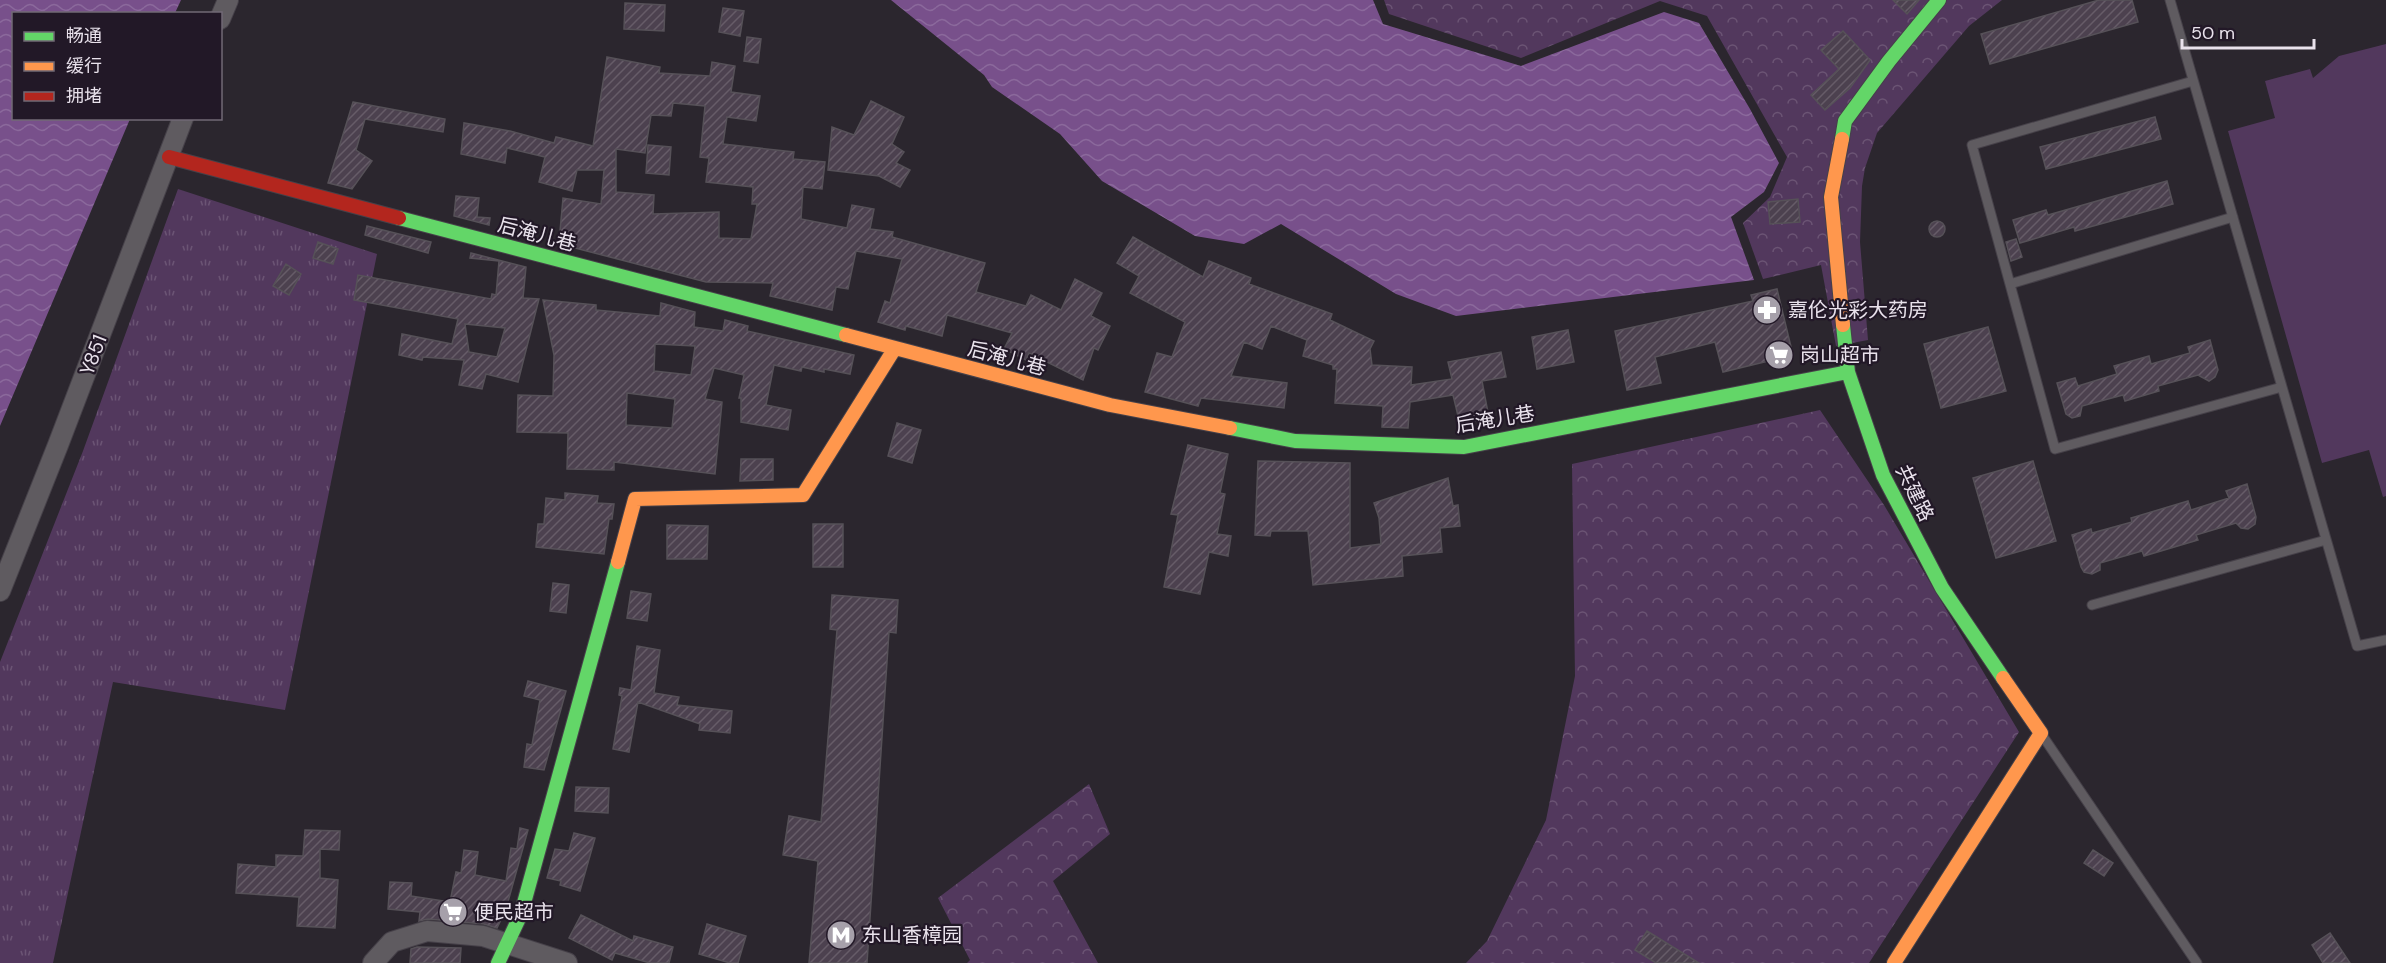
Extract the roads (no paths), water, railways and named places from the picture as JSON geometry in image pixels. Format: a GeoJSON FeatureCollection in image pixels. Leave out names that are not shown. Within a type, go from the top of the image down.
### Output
{"type":"FeatureCollection","features":[{"type":"Feature","properties":{"kind":"street"},"geometry":{"type":"LineString","coordinates":[[222,14],[228,0]]}},
{"type":"Feature","properties":{"kind":"street","name":"共建路"},"geometry":{"type":"LineString","coordinates":[[1939,0],[1889,61],[1845,121],[1831,197],[1848,372],[1883,475],[1942,588],[2041,733]]}},
{"type":"Feature","properties":{"kind":"street","name":"Y851"},"geometry":{"type":"LineString","coordinates":[[0,591],[182,120]]}},
{"type":"Feature","properties":{"kind":"street","name":"后淹儿巷"},"geometry":{"type":"LineString","coordinates":[[169,157],[1110,405],[1295,441],[1464,447],[1848,372]]}},
{"type":"Feature","properties":{"kind":"street"},"geometry":{"type":"LineString","coordinates":[[498,963],[520,914],[635,499],[803,495],[895,348]]}},
{"type":"Feature","properties":{"kind":"street"},"geometry":{"type":"LineString","coordinates":[[1894,963],[2041,733]]}},
{"type":"Feature","properties":{"kind":"street"},"geometry":{"type":"LineString","coordinates":[[373,963],[392,942],[427,931],[483,936],[567,963]]}},
{"type":"Feature","properties":{"kind":"lane"},"geometry":{"type":"LineString","coordinates":[[2170,0],[2357,646],[2386,640]]}},
{"type":"Feature","properties":{"kind":"lane"},"geometry":{"type":"LineString","coordinates":[[2193,81],[1972,145],[2055,449],[2282,387]]}},
{"type":"Feature","properties":{"kind":"lane"},"geometry":{"type":"LineString","coordinates":[[2010,284],[2233,217]]}},
{"type":"Feature","properties":{"kind":"lane"},"geometry":{"type":"LineString","coordinates":[[2092,605],[2326,540]]}},
{"type":"Feature","properties":{"kind":"lane"},"geometry":{"type":"LineString","coordinates":[[2041,733],[2197,963]]}},
{"type":"Feature","properties":{"kind":"water"},"geometry":{"type":"Polygon","coordinates":[[[0,0],[181,0],[175,12],[12,12],[12,120],[130,120],[0,426],[0,0]]]}},
{"type":"Feature","properties":{"kind":"water"},"geometry":{"type":"Polygon","coordinates":[[[891,0],[1373,0],[1383,24],[1521,66],[1664,12],[1699,23],[1779,163],[1764,192],[1731,217],[1754,280],[1456,316],[1396,294],[1281,224],[1244,244],[1195,236],[1102,181],[1060,134],[992,87],[984,75],[891,0]]]}},
{"type":"Feature","properties":{"kind":"place","name":"嘉伦光彩大药房"},"geometry":{"type":"Point","coordinates":[1767,310]}},
{"type":"Feature","properties":{"kind":"place","name":"岗山超市"},"geometry":{"type":"Point","coordinates":[1779,355]}},
{"type":"Feature","properties":{"kind":"place","name":"便民超市"},"geometry":{"type":"Point","coordinates":[453,912]}},
{"type":"Feature","properties":{"kind":"place","name":"东山香樟园"},"geometry":{"type":"Point","coordinates":[841,935]}}]}
